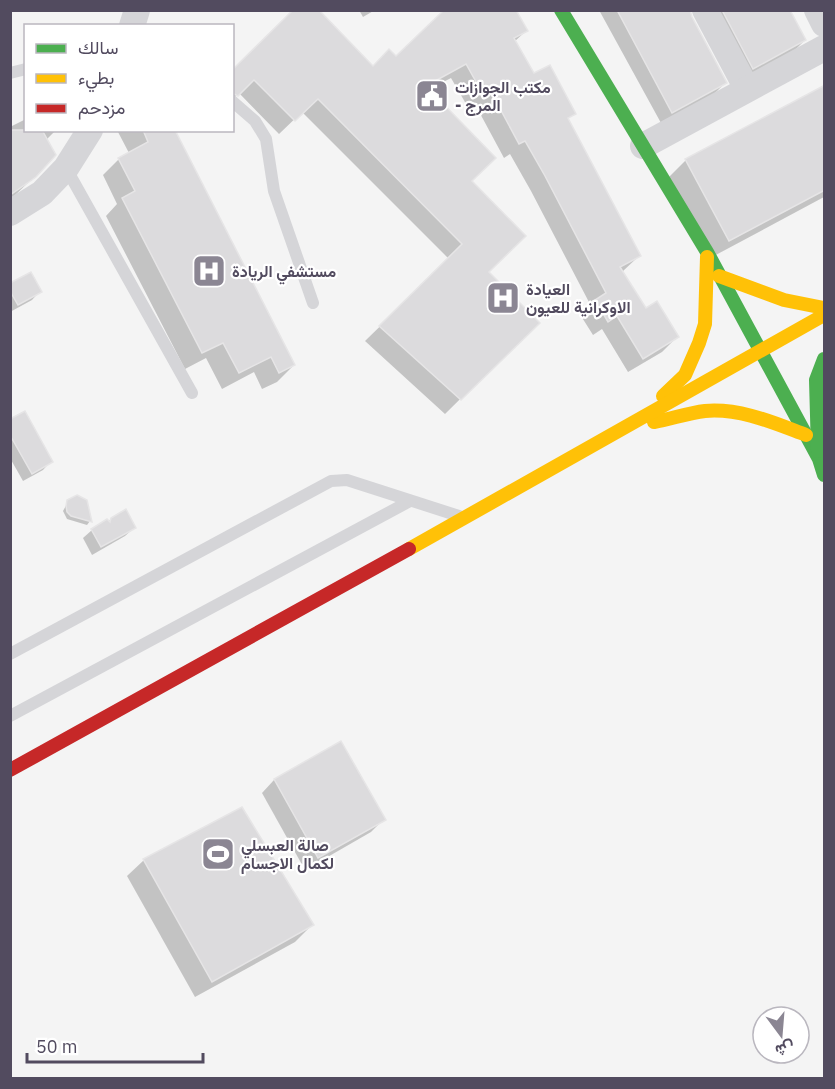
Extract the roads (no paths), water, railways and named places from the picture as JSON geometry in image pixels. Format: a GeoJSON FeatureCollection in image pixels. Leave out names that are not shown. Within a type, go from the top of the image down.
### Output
{"type":"FeatureCollection","features":[{"type":"Feature","properties":{"kind":"main road"},"geometry":{"type":"LineString","coordinates":[[561,10],[707,252],[819,459],[825,475]]}},
{"type":"Feature","properties":{"kind":"main road"},"geometry":{"type":"LineString","coordinates":[[642,417],[684,375],[699,344],[705,324],[707,301],[707,252]]}},
{"type":"Feature","properties":{"kind":"main road"},"geometry":{"type":"LineString","coordinates":[[719,276],[790,301],[825,308]]}},
{"type":"Feature","properties":{"kind":"main road"},"geometry":{"type":"LineString","coordinates":[[10,770],[825,315]]}},
{"type":"Feature","properties":{"kind":"main road"},"geometry":{"type":"LineString","coordinates":[[819,459],[816,380],[825,359]]}},
{"type":"Feature","properties":{"kind":"main road"},"geometry":{"type":"LineString","coordinates":[[617,431],[708,410],[734,412],[806,435]]}},
{"type":"Feature","properties":{"kind":"street"},"geometry":{"type":"LineString","coordinates":[[705,10],[747,89]]}},
{"type":"Feature","properties":{"kind":"street"},"geometry":{"type":"LineString","coordinates":[[817,10],[825,24]]}},
{"type":"Feature","properties":{"kind":"street"},"geometry":{"type":"LineString","coordinates":[[643,146],[825,48]]}},
{"type":"Feature","properties":{"kind":"street"},"geometry":{"type":"LineString","coordinates":[[10,213],[42,193],[66,168],[89,132]]}},
{"type":"Feature","properties":{"kind":"lane"},"geometry":{"type":"LineString","coordinates":[[234,103],[255,121],[266,139],[274,191],[313,303]]}},
{"type":"Feature","properties":{"kind":"lane"},"geometry":{"type":"LineString","coordinates":[[66,168],[192,393]]}},
{"type":"Feature","properties":{"kind":"lane"},"geometry":{"type":"LineString","coordinates":[[10,654],[331,481],[347,480],[465,518]]}},
{"type":"Feature","properties":{"kind":"lane"},"geometry":{"type":"LineString","coordinates":[[10,716],[410,501]]}},
{"type":"Feature","properties":{"kind":"place","name":"مكتب الجوازات - المرج"},"geometry":{"type":"Point","coordinates":[432,96]}},
{"type":"Feature","properties":{"kind":"place","name":"مستشفي الريادة"},"geometry":{"type":"Point","coordinates":[209,271]}},
{"type":"Feature","properties":{"kind":"place","name":"العيادة الاوكرانية للعيون"},"geometry":{"type":"Point","coordinates":[503,298]}},
{"type":"Feature","properties":{"kind":"place","name":"صالة العبسلي لكمال الاجسام"},"geometry":{"type":"Point","coordinates":[218,854]}}]}
